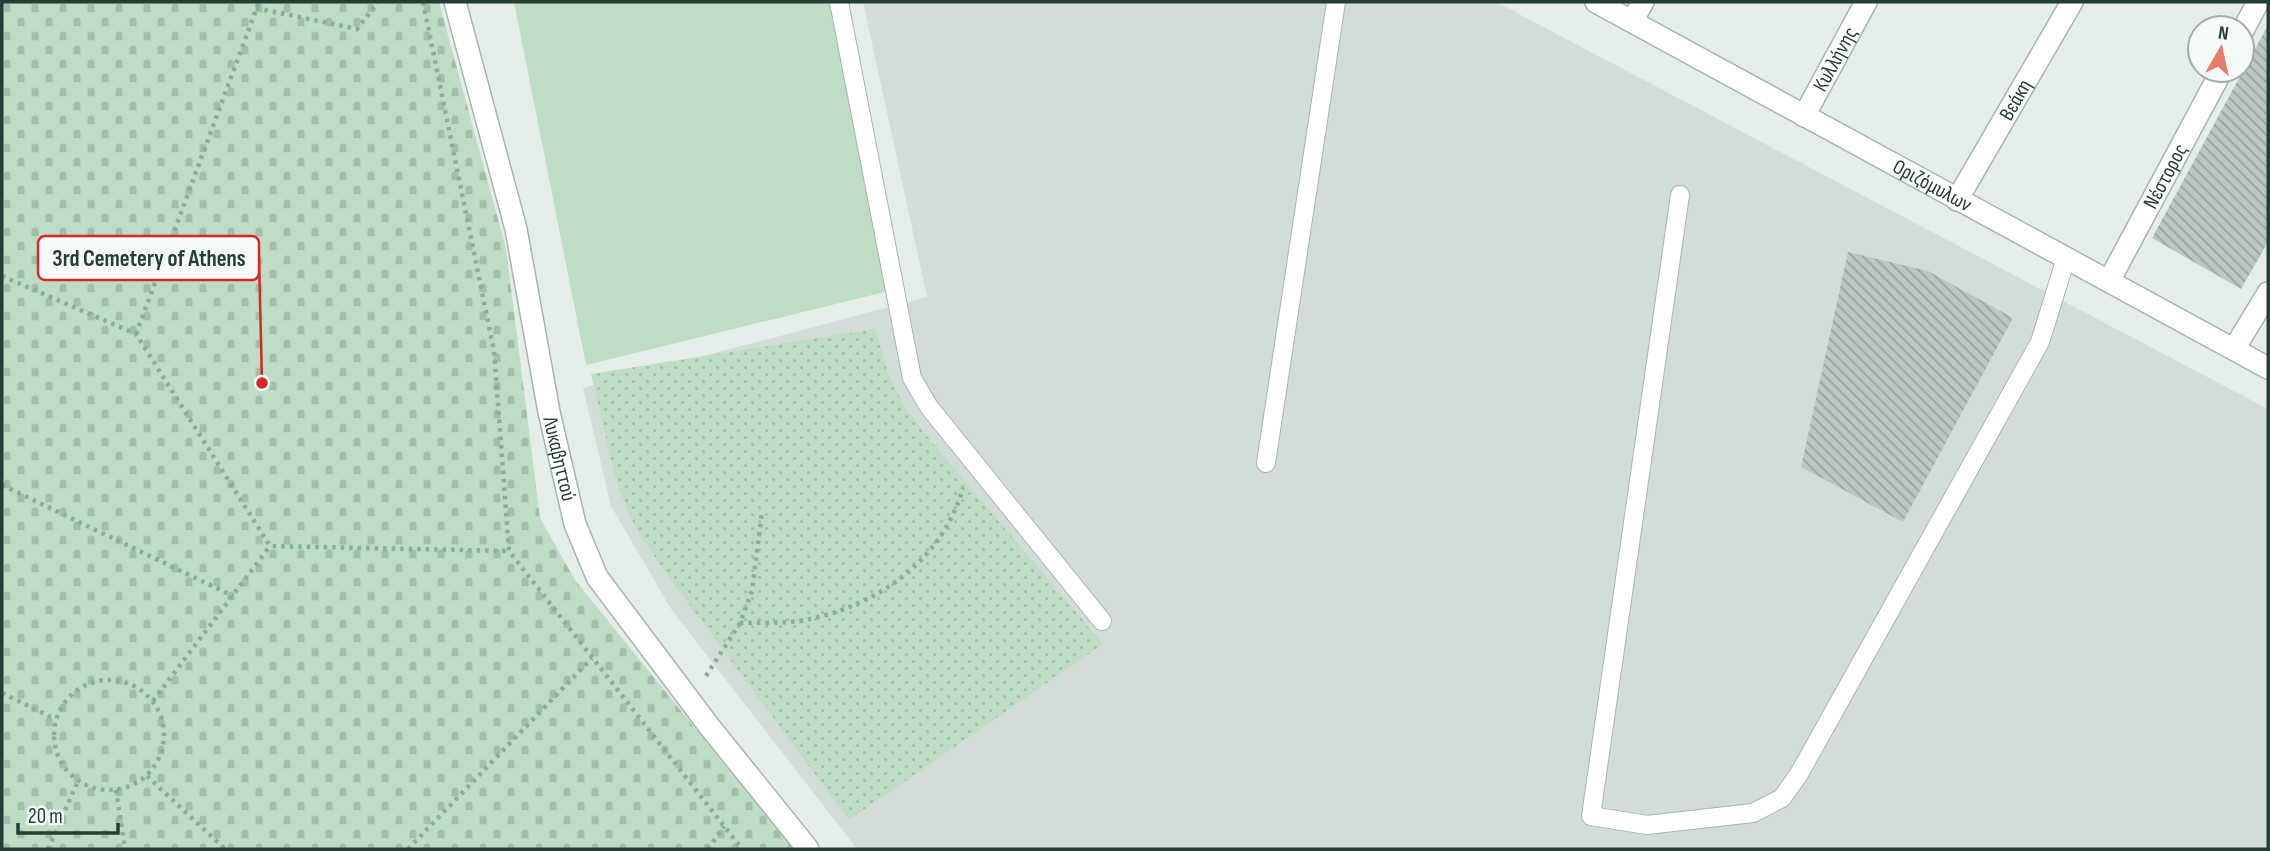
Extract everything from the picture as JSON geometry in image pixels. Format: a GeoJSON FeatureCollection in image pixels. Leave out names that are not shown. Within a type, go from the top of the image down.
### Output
{"type":"FeatureCollection","features":[{"type":"Feature","properties":{"kind":"street","name":"Λυκαβηττού"},"geometry":{"type":"LineString","coordinates":[[455,2],[516,229],[548,412],[575,524],[597,577],[689,700],[808,849]]}},
{"type":"Feature","properties":{"kind":"street","name":"Οριζόμυλων"},"geometry":{"type":"LineString","coordinates":[[1596,2],[2268,368]]}},
{"type":"Feature","properties":{"kind":"street"},"geometry":{"type":"LineString","coordinates":[[1632,21],[1643,2]]}},
{"type":"Feature","properties":{"kind":"street","name":"Κυλλήνης"},"geometry":{"type":"LineString","coordinates":[[1804,116],[1866,2]]}},
{"type":"Feature","properties":{"kind":"street","name":"Βεάκη"},"geometry":{"type":"LineString","coordinates":[[1957,200],[2071,2]]}},
{"type":"Feature","properties":{"kind":"street","name":"Νέστορος"},"geometry":{"type":"LineString","coordinates":[[2109,281],[2215,84]]}},
{"type":"Feature","properties":{"kind":"street"},"geometry":{"type":"LineString","coordinates":[[2234,349],[2268,293]]}},
{"type":"Feature","properties":{"kind":"lane"},"geometry":{"type":"LineString","coordinates":[[839,2],[912,378],[929,407],[1102,621]]}},
{"type":"Feature","properties":{"kind":"lane"},"geometry":{"type":"LineString","coordinates":[[1266,463],[1336,2]]}},
{"type":"Feature","properties":{"kind":"lane"},"geometry":{"type":"LineString","coordinates":[[1681,195],[1591,816],[1647,825],[1752,813],[1782,798],[1804,765],[2040,342],[2066,258]]}},
{"type":"Feature","properties":{"kind":"path"},"geometry":{"type":"LineString","coordinates":[[136,334],[258,2]]}},
{"type":"Feature","properties":{"kind":"path"},"geometry":{"type":"LineString","coordinates":[[256,8],[357,29],[378,2]]}},
{"type":"Feature","properties":{"kind":"path"},"geometry":{"type":"LineString","coordinates":[[2,276],[136,334],[270,546]]}},
{"type":"Feature","properties":{"kind":"path"},"geometry":{"type":"LineString","coordinates":[[740,623],[802,620],[839,612],[881,594],[914,569],[938,541],[959,504],[971,460]]}},
{"type":"Feature","properties":{"kind":"path"},"geometry":{"type":"LineString","coordinates":[[2,485],[233,596]]}},
{"type":"Feature","properties":{"kind":"path"},"geometry":{"type":"LineString","coordinates":[[689,700],[740,623],[752,591],[762,512]]}},
{"type":"Feature","properties":{"kind":"path"},"geometry":{"type":"LineString","coordinates":[[270,546],[509,551]]}},
{"type":"Feature","properties":{"kind":"path"},"geometry":{"type":"LineString","coordinates":[[153,701],[270,546]]}},
{"type":"Feature","properties":{"kind":"path"},"geometry":{"type":"LineString","coordinates":[[408,849],[592,658]]}},
{"type":"Feature","properties":{"kind":"path"},"geometry":{"type":"LineString","coordinates":[[114,680],[139,688],[153,701],[162,717],[165,736],[161,755],[147,776],[130,786],[116,790],[96,789],[69,774],[58,758],[53,739],[55,719],[64,702],[77,689],[95,681],[114,680]]}},
{"type":"Feature","properties":{"kind":"path"},"geometry":{"type":"LineString","coordinates":[[2,693],[55,719]]}},
{"type":"Feature","properties":{"kind":"path"},"geometry":{"type":"LineString","coordinates":[[147,776],[225,849]]}},
{"type":"Feature","properties":{"kind":"path"},"geometry":{"type":"LineString","coordinates":[[48,849],[78,781]]}},
{"type":"Feature","properties":{"kind":"path"},"geometry":{"type":"LineString","coordinates":[[116,790],[125,849]]}},
{"type":"Feature","properties":{"kind":"path"},"geometry":{"type":"LineString","coordinates":[[708,849],[724,826]]}},
{"type":"Feature","properties":{"kind":"shaded area"},"geometry":{"type":"Polygon","coordinates":[[[863,2],[1496,2],[2268,409],[2268,849],[857,849],[671,609],[611,506],[583,388],[927,297],[863,2]]]}},
{"type":"Feature","properties":{"kind":"green space"},"geometry":{"type":"Polygon","coordinates":[[[2,2],[439,2],[506,249],[540,518],[575,580],[793,849],[2,849],[2,2]]]}},
{"type":"Feature","properties":{"kind":"green space"},"geometry":{"type":"Polygon","coordinates":[[[514,2],[837,2],[901,288],[586,365],[514,2]]]}},
{"type":"Feature","properties":{"kind":"green space"},"geometry":{"type":"Polygon","coordinates":[[[875,329],[889,376],[906,409],[1103,644],[849,820],[660,565],[634,525],[616,481],[591,374],[875,329]]]}},
{"type":"Feature","properties":{"kind":"building"},"geometry":{"type":"Polygon","coordinates":[[[2268,25],[2268,242],[2241,289],[2152,238],[2236,84],[2256,84],[2256,47],[2268,25]]]}},
{"type":"Feature","properties":{"kind":"building"},"geometry":{"type":"Polygon","coordinates":[[[1848,252],[1928,271],[2013,318],[1903,522],[1801,467],[1848,252]]]}},
{"type":"Feature","properties":{"kind":"place","name":"3rd Cemetery of Athens"},"geometry":{"type":"Point","coordinates":[262,383]}}]}
